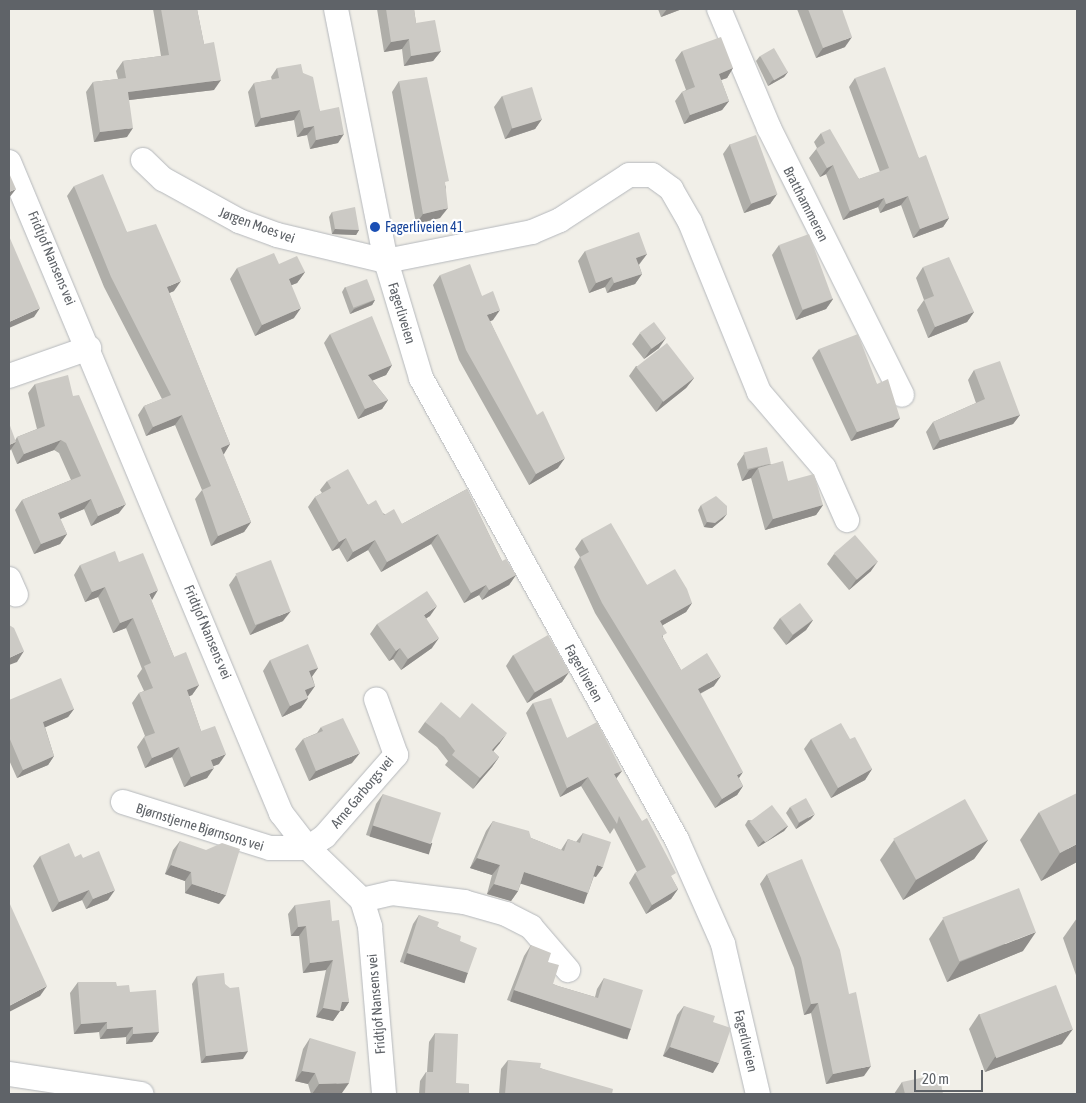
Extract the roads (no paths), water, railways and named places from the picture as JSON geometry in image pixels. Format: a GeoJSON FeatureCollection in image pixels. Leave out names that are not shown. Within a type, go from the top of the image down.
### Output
{"type":"FeatureCollection","features":[{"type":"Feature","properties":{"kind":"street","name":"Fagerliveien"},"geometry":{"type":"LineString","coordinates":[[336,9],[386,261],[422,378],[677,840],[723,944],[758,1094]]}},
{"type":"Feature","properties":{"kind":"street","name":"Bratthammeren"},"geometry":{"type":"LineString","coordinates":[[719,9],[768,128],[902,396]]}},
{"type":"Feature","properties":{"kind":"street","name":"Jørgen Moes vei"},"geometry":{"type":"LineString","coordinates":[[143,160],[163,179],[239,221],[277,235],[386,261]]}},
{"type":"Feature","properties":{"kind":"street","name":"Fridtjof Nansens vei"},"geometry":{"type":"LineString","coordinates":[[9,162],[89,348],[281,813],[308,848],[362,900],[370,927],[384,1094]]}},
{"type":"Feature","properties":{"kind":"street"},"geometry":{"type":"LineString","coordinates":[[386,261],[532,232],[560,220],[630,175],[658,178],[690,222],[759,392],[824,468],[847,520]]}},
{"type":"Feature","properties":{"kind":"street"},"geometry":{"type":"LineString","coordinates":[[9,376],[89,348]]}},
{"type":"Feature","properties":{"kind":"street","name":"Arne Garborgs vei"},"geometry":{"type":"LineString","coordinates":[[308,848],[325,836],[396,755],[376,699]]}},
{"type":"Feature","properties":{"kind":"street","name":"Bjørnstjerne Bjørnsons vei"},"geometry":{"type":"LineString","coordinates":[[124,802],[270,848],[308,848]]}},
{"type":"Feature","properties":{"kind":"street"},"geometry":{"type":"LineString","coordinates":[[362,900],[392,892],[464,902],[506,914],[531,927],[568,970]]}},
{"type":"Feature","properties":{"kind":"street"},"geometry":{"type":"LineString","coordinates":[[9,1074],[142,1094]]}},
{"type":"Feature","properties":{"kind":"place","name":"Fagerliveien 41"},"geometry":{"type":"Point","coordinates":[375,227]}}]}
